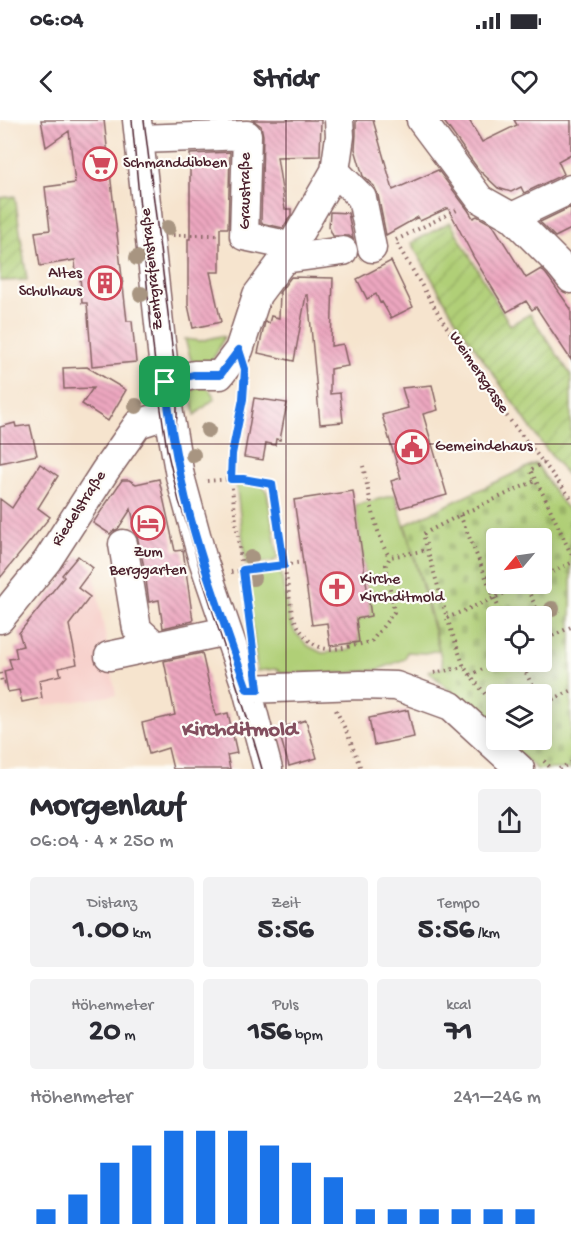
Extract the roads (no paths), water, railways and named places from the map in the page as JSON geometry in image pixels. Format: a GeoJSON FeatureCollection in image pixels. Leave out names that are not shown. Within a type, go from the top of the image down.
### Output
{"type":"FeatureCollection","features":[{"type":"Feature","properties":{"kind":"street"},"geometry":{"type":"LineString","coordinates":[[165,382],[194,375],[220,375],[239,350],[257,295],[287,254],[335,171],[340,136],[339,120]]}},
{"type":"Feature","properties":{"kind":"street"},"geometry":{"type":"LineString","coordinates":[[421,120],[480,200],[512,217],[571,279]]}},
{"type":"Feature","properties":{"kind":"street","name":"Graustraße"},"geometry":{"type":"LineString","coordinates":[[139,129],[247,135],[244,236],[277,243],[287,254]]}},
{"type":"Feature","properties":{"kind":"street","name":"Zentgrafenstraße"},"geometry":{"type":"LineString","coordinates":[[139,129],[165,382],[180,476],[202,557],[247,689],[268,769]]}},
{"type":"Feature","properties":{"kind":"street"},"geometry":{"type":"LineString","coordinates":[[335,171],[362,198],[384,244]]}},
{"type":"Feature","properties":{"kind":"street"},"geometry":{"type":"LineString","coordinates":[[512,217],[571,189]]}},
{"type":"Feature","properties":{"kind":"street"},"geometry":{"type":"LineString","coordinates":[[287,254],[343,251]]}},
{"type":"Feature","properties":{"kind":"street","name":"Riedelstraße"},"geometry":{"type":"LineString","coordinates":[[0,619],[47,561],[138,424],[170,414]]}},
{"type":"Feature","properties":{"kind":"street"},"geometry":{"type":"LineString","coordinates":[[123,544],[137,629],[156,646]]}},
{"type":"Feature","properties":{"kind":"street"},"geometry":{"type":"LineString","coordinates":[[109,656],[227,631]]}},
{"type":"Feature","properties":{"kind":"street"},"geometry":{"type":"LineString","coordinates":[[247,689],[396,686],[451,706],[520,769]]}},
{"type":"Feature","properties":{"kind":"tram line"},"geometry":{"type":"LineString","coordinates":[[132,120],[150,317],[167,450],[179,501],[262,769]]}},
{"type":"Feature","properties":{"kind":"tram line"},"geometry":{"type":"LineString","coordinates":[[144,120],[177,386],[173,453]]}},
{"type":"Feature","properties":{"kind":"place","name":"Schmanddibben"},"geometry":{"type":"Point","coordinates":[100,164]}},
{"type":"Feature","properties":{"kind":"place","name":"Altes Schulhaus"},"geometry":{"type":"Point","coordinates":[105,283]}},
{"type":"Feature","properties":{"kind":"place","name":"Gemeindehaus"},"geometry":{"type":"Point","coordinates":[412,447]}},
{"type":"Feature","properties":{"kind":"place","name":"Zum Berggarten"},"geometry":{"type":"Point","coordinates":[148,523]}},
{"type":"Feature","properties":{"kind":"place","name":"Kirche Kirchditmold"},"geometry":{"type":"Point","coordinates":[337,589]}},
{"type":"Feature","properties":{"kind":"district","name":"Kirchditmold"},"geometry":{"type":"Point","coordinates":[240,731]}}]}
